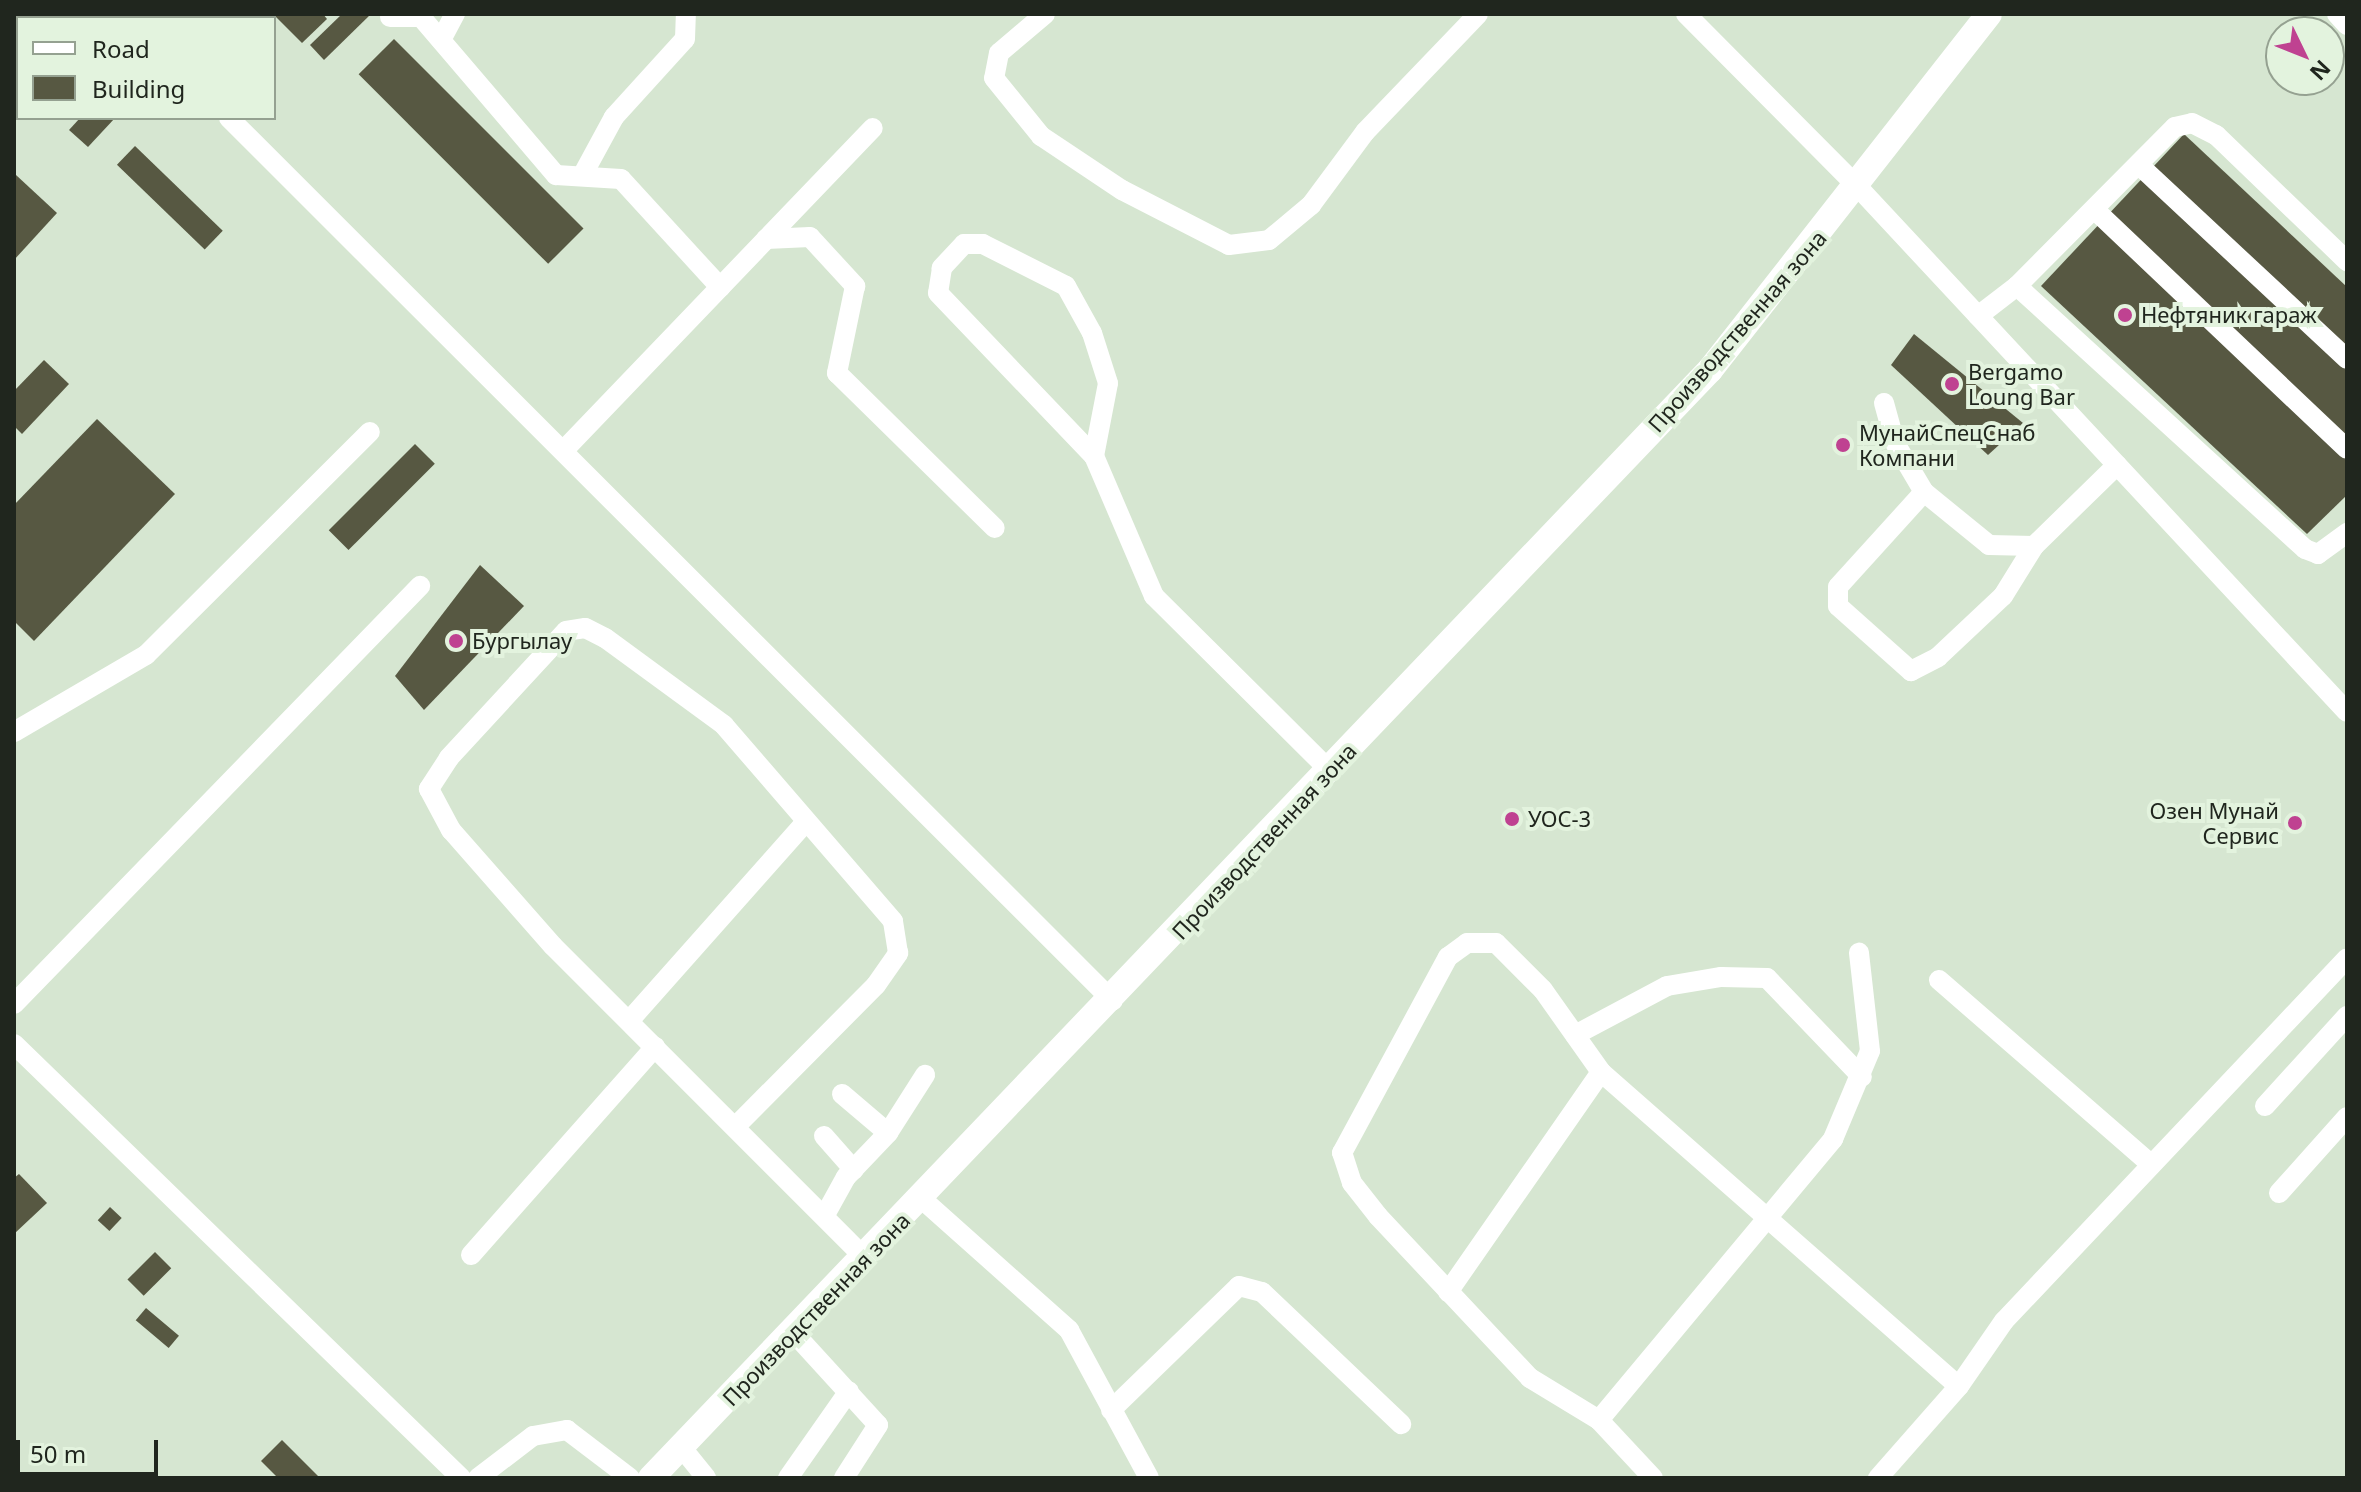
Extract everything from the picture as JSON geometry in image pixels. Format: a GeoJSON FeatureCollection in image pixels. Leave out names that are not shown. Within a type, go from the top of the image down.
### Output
{"type":"FeatureCollection","features":[{"type":"Feature","properties":{"kind":"main road","name":"Производственная зона"},"geometry":{"type":"LineString","coordinates":[[651,1478],[1113,1001],[1710,370],[1858,187],[1989,14]]}},
{"type":"Feature","properties":{"kind":"street"},"geometry":{"type":"LineString","coordinates":[[441,40],[455,14]]}},
{"type":"Feature","properties":{"kind":"street"},"geometry":{"type":"LineString","coordinates":[[582,176],[614,117],[685,39],[686,14]]}},
{"type":"Feature","properties":{"kind":"street"},"geometry":{"type":"LineString","coordinates":[[1045,14],[999,53],[992,68],[1004,89],[1041,136],[1122,190],[1229,245],[1269,240],[1311,205],[1365,132],[1478,14]]}},
{"type":"Feature","properties":{"kind":"street"},"geometry":{"type":"LineString","coordinates":[[1686,14],[1858,187],[2347,712]]}},
{"type":"Feature","properties":{"kind":"street"},"geometry":{"type":"LineString","coordinates":[[2337,14],[2347,25]]}},
{"type":"Feature","properties":{"kind":"street"},"geometry":{"type":"LineString","coordinates":[[390,17],[421,17],[556,175],[621,179],[720,287]]}},
{"type":"Feature","properties":{"kind":"street"},"geometry":{"type":"LineString","coordinates":[[231,120],[1113,1001]]}},
{"type":"Feature","properties":{"kind":"street"},"geometry":{"type":"LineString","coordinates":[[1978,316],[2017,286],[2140,166],[2175,127],[2192,123],[2216,135],[2347,261]]}},
{"type":"Feature","properties":{"kind":"street"},"geometry":{"type":"LineString","coordinates":[[564,450],[873,128]]}},
{"type":"Feature","properties":{"kind":"street"},"geometry":{"type":"LineString","coordinates":[[2140,166],[2347,359]]}},
{"type":"Feature","properties":{"kind":"street"},"geometry":{"type":"LineString","coordinates":[[2095,210],[2347,449]]}},
{"type":"Feature","properties":{"kind":"street"},"geometry":{"type":"LineString","coordinates":[[766,239],[810,237],[855,286],[837,373],[995,528]]}},
{"type":"Feature","properties":{"kind":"street"},"geometry":{"type":"LineString","coordinates":[[1094,456],[1108,383],[1092,333],[1066,286],[983,244],[964,244],[942,268],[938,293],[1094,456],[1154,596],[1330,771]]}},
{"type":"Feature","properties":{"kind":"street"},"geometry":{"type":"LineString","coordinates":[[2017,286],[2305,549],[2318,554],[2347,533]]}},
{"type":"Feature","properties":{"kind":"street"},"geometry":{"type":"LineString","coordinates":[[1884,403],[1895,443],[1924,492],[1989,545],[2034,546]]}},
{"type":"Feature","properties":{"kind":"street"},"geometry":{"type":"LineString","coordinates":[[14,732],[146,655],[370,432]]}},
{"type":"Feature","properties":{"kind":"street"},"geometry":{"type":"LineString","coordinates":[[1924,492],[1838,587],[1838,606],[1911,671],[1938,657],[2003,596],[2034,546],[2117,465]]}},
{"type":"Feature","properties":{"kind":"street"},"geometry":{"type":"LineString","coordinates":[[14,1004],[420,586]]}},
{"type":"Feature","properties":{"kind":"street"},"geometry":{"type":"LineString","coordinates":[[737,1125],[876,985],[898,953],[893,921],[805,823],[724,725],[585,628],[566,631],[449,758],[429,789],[451,830],[629,1021],[737,1125],[865,1258]]}},
{"type":"Feature","properties":{"kind":"street"},"geometry":{"type":"LineString","coordinates":[[629,1021],[805,823]]}},
{"type":"Feature","properties":{"kind":"street"},"geometry":{"type":"LineString","coordinates":[[1653,1478],[1599,1420],[1530,1378],[1448,1292],[1352,1183],[1342,1153],[1350,1129],[1448,957],[1467,943],[1496,943],[1575,1035],[1601,1072],[1959,1386]]}},
{"type":"Feature","properties":{"kind":"street"},"geometry":{"type":"LineString","coordinates":[[1599,1420],[1769,1220],[1833,1139],[1862,1077],[1870,1051],[1859,953]]}},
{"type":"Feature","properties":{"kind":"street"},"geometry":{"type":"LineString","coordinates":[[1878,1478],[1959,1386],[2004,1321],[2347,958]]}},
{"type":"Feature","properties":{"kind":"street"},"geometry":{"type":"LineString","coordinates":[[1575,1035],[1667,986],[1721,977],[1767,978],[1862,1077]]}},
{"type":"Feature","properties":{"kind":"street"},"geometry":{"type":"LineString","coordinates":[[1939,980],[2151,1164]]}},
{"type":"Feature","properties":{"kind":"street"},"geometry":{"type":"LineString","coordinates":[[2265,1106],[2347,1016]]}},
{"type":"Feature","properties":{"kind":"street"},"geometry":{"type":"LineString","coordinates":[[14,1044],[461,1478]]}},
{"type":"Feature","properties":{"kind":"street"},"geometry":{"type":"LineString","coordinates":[[471,1255],[655,1047]]}},
{"type":"Feature","properties":{"kind":"street"},"geometry":{"type":"LineString","coordinates":[[1448,1292],[1601,1072]]}},
{"type":"Feature","properties":{"kind":"street"},"geometry":{"type":"LineString","coordinates":[[825,1215],[854,1170],[888,1133],[925,1075]]}},
{"type":"Feature","properties":{"kind":"street"},"geometry":{"type":"LineString","coordinates":[[842,1094],[888,1133]]}},
{"type":"Feature","properties":{"kind":"street"},"geometry":{"type":"LineString","coordinates":[[2279,1193],[2347,1117]]}},
{"type":"Feature","properties":{"kind":"street"},"geometry":{"type":"LineString","coordinates":[[824,1136],[854,1170]]}},
{"type":"Feature","properties":{"kind":"street"},"geometry":{"type":"LineString","coordinates":[[922,1199],[1069,1330],[1149,1478]]}},
{"type":"Feature","properties":{"kind":"street"},"geometry":{"type":"LineString","coordinates":[[1111,1410],[1239,1286],[1274,1302],[1401,1424]]}},
{"type":"Feature","properties":{"kind":"street"},"geometry":{"type":"LineString","coordinates":[[793,1332],[878,1425],[844,1478]]}},
{"type":"Feature","properties":{"kind":"street"},"geometry":{"type":"LineString","coordinates":[[788,1478],[849,1391]]}},
{"type":"Feature","properties":{"kind":"street"},"geometry":{"type":"LineString","coordinates":[[478,1478],[533,1436],[567,1430],[630,1478]]}},
{"type":"Feature","properties":{"kind":"street"},"geometry":{"type":"LineString","coordinates":[[682,1448],[706,1478]]}},
{"type":"Feature","properties":{"kind":"building"},"geometry":{"type":"Polygon","coordinates":[[[14,14],[32,16],[16,16],[14,70],[14,14]]]}},
{"type":"Feature","properties":{"kind":"building"},"geometry":{"type":"Polygon","coordinates":[[[273,14],[323,14],[327,19],[302,43],[273,14]]]}},
{"type":"Feature","properties":{"kind":"building"},"geometry":{"type":"Polygon","coordinates":[[[342,14],[371,14],[324,60],[310,45],[342,14]]]}},
{"type":"Feature","properties":{"kind":"building"},"geometry":{"type":"Polygon","coordinates":[[[394,39],[584,229],[548,264],[359,74],[394,39]]]}},
{"type":"Feature","properties":{"kind":"building"},"geometry":{"type":"Polygon","coordinates":[[[78,120],[113,120],[88,147],[69,130],[78,120]]]}},
{"type":"Feature","properties":{"kind":"building"},"geometry":{"type":"Polygon","coordinates":[[[2184,134],[2347,287],[2347,495],[2307,534],[2041,286],[2184,134]]]}},
{"type":"Feature","properties":{"kind":"building"},"geometry":{"type":"Polygon","coordinates":[[[135,146],[223,231],[205,249],[117,165],[135,146]]]}},
{"type":"Feature","properties":{"kind":"building"},"geometry":{"type":"Polygon","coordinates":[[[16,175],[57,213],[14,260],[14,178],[16,175]]]}},
{"type":"Feature","properties":{"kind":"building"},"geometry":{"type":"Polygon","coordinates":[[[1914,334],[2023,423],[1988,455],[1891,365],[1914,334]]]}},
{"type":"Feature","properties":{"kind":"building"},"geometry":{"type":"Polygon","coordinates":[[[44,360],[69,384],[22,434],[14,426],[14,391],[44,360]]]}},
{"type":"Feature","properties":{"kind":"building"},"geometry":{"type":"Polygon","coordinates":[[[97,419],[175,494],[34,641],[14,621],[14,505],[97,419]]]}},
{"type":"Feature","properties":{"kind":"building"},"geometry":{"type":"Polygon","coordinates":[[[415,444],[435,464],[349,550],[329,530],[415,444]]]}},
{"type":"Feature","properties":{"kind":"building","name":"Бургылау"},"geometry":{"type":"Polygon","coordinates":[[[480,565],[524,606],[424,710],[395,676],[480,565]]]}},
{"type":"Feature","properties":{"kind":"building"},"geometry":{"type":"Polygon","coordinates":[[[19,1174],[47,1203],[14,1234],[14,1178],[19,1174]]]}},
{"type":"Feature","properties":{"kind":"building"},"geometry":{"type":"Polygon","coordinates":[[[110,1207],[122,1218],[109,1231],[98,1220],[110,1207]]]}},
{"type":"Feature","properties":{"kind":"building"},"geometry":{"type":"Polygon","coordinates":[[[155,1252],[171,1268],[144,1296],[127,1280],[155,1252]]]}},
{"type":"Feature","properties":{"kind":"building"},"geometry":{"type":"Polygon","coordinates":[[[146,1308],[179,1336],[169,1348],[136,1320],[146,1308]]]}},
{"type":"Feature","properties":{"kind":"building"},"geometry":{"type":"Polygon","coordinates":[[[282,1440],[320,1478],[278,1478],[261,1461],[282,1440]]]}},
{"type":"Feature","properties":{"kind":"place","name":"Нефтяник гараж"},"geometry":{"type":"Point","coordinates":[2125,315]}},
{"type":"Feature","properties":{"kind":"place","name":"Bergamo Loung Bar"},"geometry":{"type":"Point","coordinates":[1952,384]}},
{"type":"Feature","properties":{"kind":"place","name":"МунайСпецСнаб Компани"},"geometry":{"type":"Point","coordinates":[1843,445]}},
{"type":"Feature","properties":{"kind":"place","name":"Бургылау"},"geometry":{"type":"Point","coordinates":[456,641]}},
{"type":"Feature","properties":{"kind":"place","name":"УОС-3"},"geometry":{"type":"Point","coordinates":[1512,819]}},
{"type":"Feature","properties":{"kind":"place","name":"Озен Мунай Сервис"},"geometry":{"type":"Point","coordinates":[2295,823]}}]}
